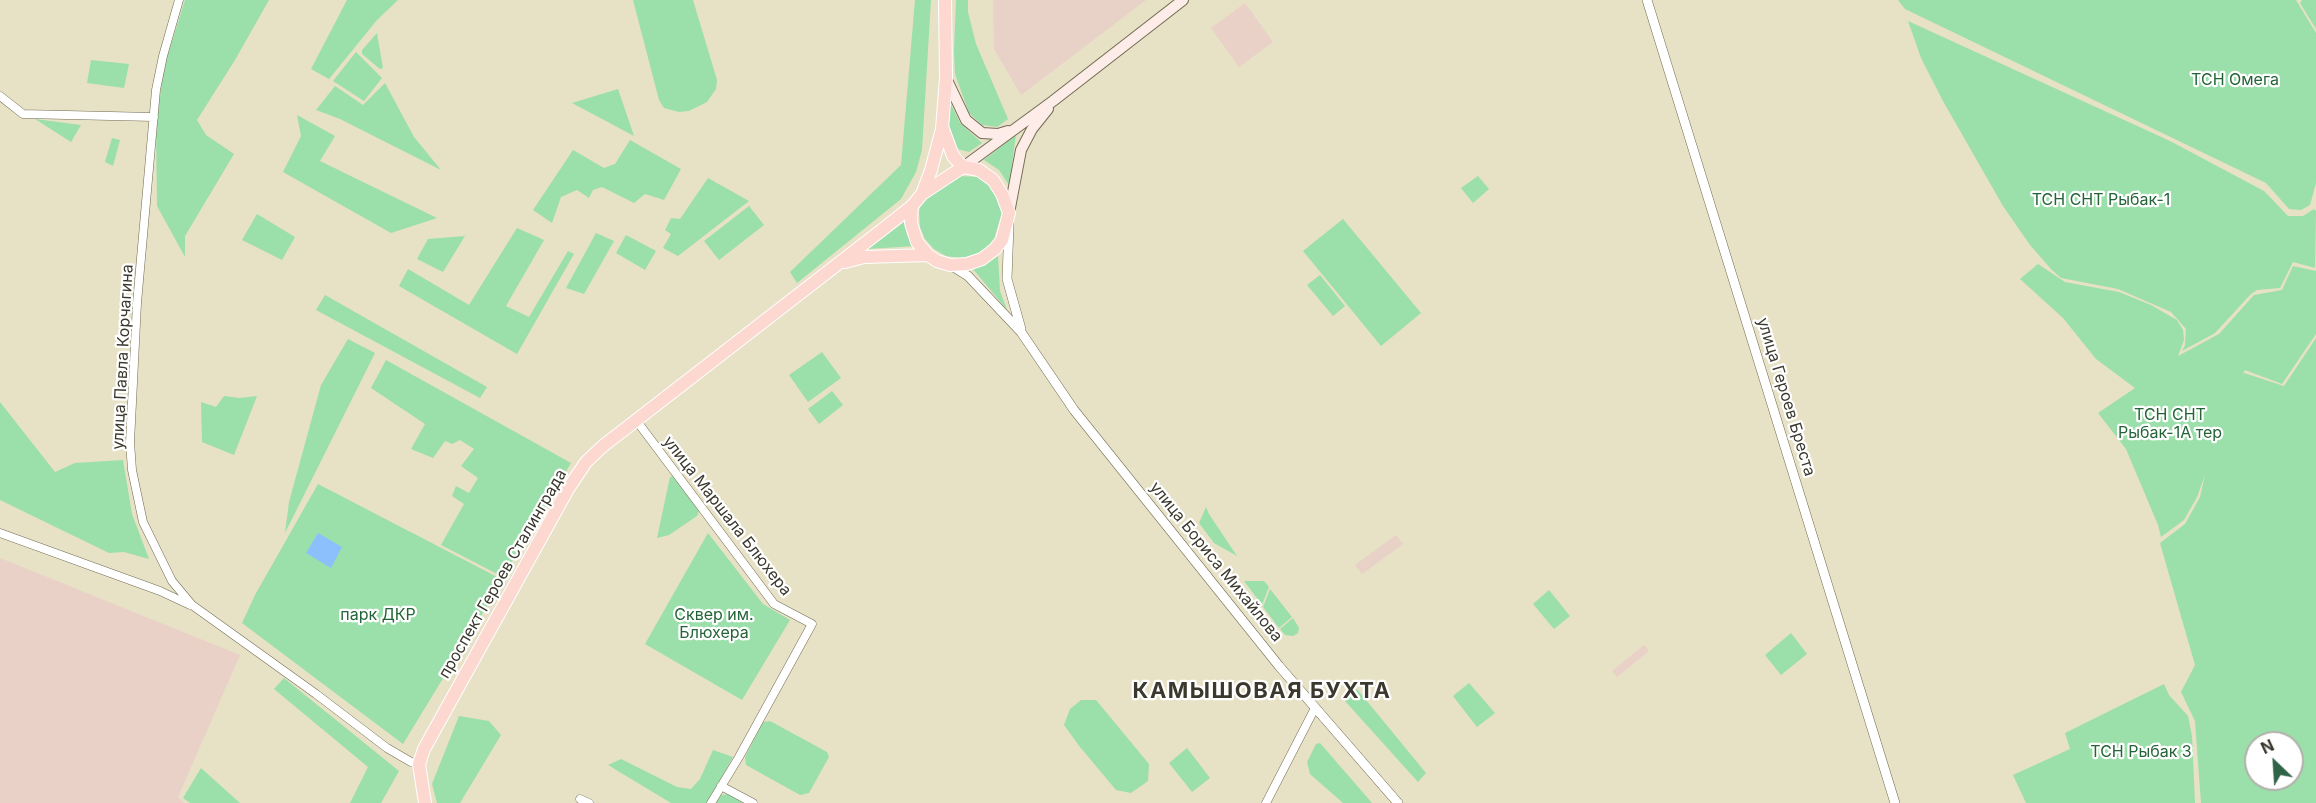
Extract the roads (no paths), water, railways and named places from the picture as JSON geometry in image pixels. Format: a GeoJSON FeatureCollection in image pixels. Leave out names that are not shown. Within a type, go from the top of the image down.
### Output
{"type":"FeatureCollection","features":[{"type":"Feature","properties":{"kind":"main road","name":"проспект Героев Сталинграда"},"geometry":{"type":"LineString","coordinates":[[419,764],[450,701],[568,489],[586,462],[636,420],[912,206],[922,194],[942,129],[946,78],[945,0]]}},
{"type":"Feature","properties":{"kind":"main road"},"geometry":{"type":"LineString","coordinates":[[922,194],[1017,128],[1183,0]]}},
{"type":"Feature","properties":{"kind":"main road"},"geometry":{"type":"LineString","coordinates":[[946,78],[966,120],[982,133],[998,134],[1017,128]]}},
{"type":"Feature","properties":{"kind":"main road"},"geometry":{"type":"LineString","coordinates":[[912,206],[911,223],[917,242],[928,255],[950,265],[967,264],[982,259],[1002,240],[1021,150],[1032,129],[1053,101]]}},
{"type":"Feature","properties":{"kind":"main road","name":"проспект Героев Сталинграда"},"geometry":{"type":"LineString","coordinates":[[942,129],[953,156],[963,167]]}},
{"type":"Feature","properties":{"kind":"main road"},"geometry":{"type":"LineString","coordinates":[[963,167],[979,170],[993,180],[1002,194],[1009,213]]}},
{"type":"Feature","properties":{"kind":"main road","name":"проспект Героев Сталинграда"},"geometry":{"type":"LineString","coordinates":[[838,264],[864,257],[928,255]]}},
{"type":"Feature","properties":{"kind":"main road"},"geometry":{"type":"LineString","coordinates":[[419,764],[425,803]]}},
{"type":"Feature","properties":{"kind":"street","name":"улица Павла Корчагина"},"geometry":{"type":"LineString","coordinates":[[179,0],[163,56],[154,117],[137,303],[129,442],[132,470],[143,522],[172,581],[192,605],[387,748],[419,764]]}},
{"type":"Feature","properties":{"kind":"street","name":"улица Героев Бреста"},"geometry":{"type":"LineString","coordinates":[[1647,0],[1895,803]]}},
{"type":"Feature","properties":{"kind":"street"},"geometry":{"type":"LineString","coordinates":[[0,96],[23,114],[154,117]]}},
{"type":"Feature","properties":{"kind":"street","name":"улица Бориса Михайлова"},"geometry":{"type":"LineString","coordinates":[[1009,213],[1007,279],[1021,332]]}},
{"type":"Feature","properties":{"kind":"street","name":"улица Бориса Михайлова"},"geometry":{"type":"LineString","coordinates":[[950,265],[968,276],[1021,332],[1074,410],[1316,708],[1398,803]]}},
{"type":"Feature","properties":{"kind":"street","name":"улица Маршала Блюхера"},"geometry":{"type":"LineString","coordinates":[[636,420],[774,604],[812,624],[711,803]]}},
{"type":"Feature","properties":{"kind":"street"},"geometry":{"type":"LineString","coordinates":[[0,533],[160,591],[192,605]]}},
{"type":"Feature","properties":{"kind":"street"},"geometry":{"type":"LineString","coordinates":[[1266,803],[1316,708]]}},
{"type":"Feature","properties":{"kind":"street"},"geometry":{"type":"LineString","coordinates":[[721,786],[753,803]]}},
{"type":"Feature","properties":{"kind":"street"},"geometry":{"type":"LineString","coordinates":[[580,799],[589,803]]}},
{"type":"Feature","properties":{"kind":"water"},"geometry":{"type":"Polygon","coordinates":[[[318,533],[342,547],[331,568],[306,553],[318,533]]]}},
{"type":"Feature","properties":{"kind":"district","name":"КАМЫШОВАЯ БУХТА"},"geometry":{"type":"Point","coordinates":[1262,691]}},
{"type":"Feature","properties":{"kind":"park label","name":"ТСН Омега"},"geometry":{"type":"Point","coordinates":[2235,80]}},
{"type":"Feature","properties":{"kind":"park label","name":"ТСН СНТ Рыбак-1"},"geometry":{"type":"Point","coordinates":[2101,200]}},
{"type":"Feature","properties":{"kind":"park label","name":"ТСН СНТ Рыбак-1А тер"},"geometry":{"type":"Point","coordinates":[2170,424]}},
{"type":"Feature","properties":{"kind":"park label","name":"парк ДКР"},"geometry":{"type":"Point","coordinates":[378,615]}},
{"type":"Feature","properties":{"kind":"park label","name":"Сквер им. Блюхера"},"geometry":{"type":"Point","coordinates":[714,624]}},
{"type":"Feature","properties":{"kind":"park label","name":"ТСН Рыбак 3"},"geometry":{"type":"Point","coordinates":[2141,752]}}]}
